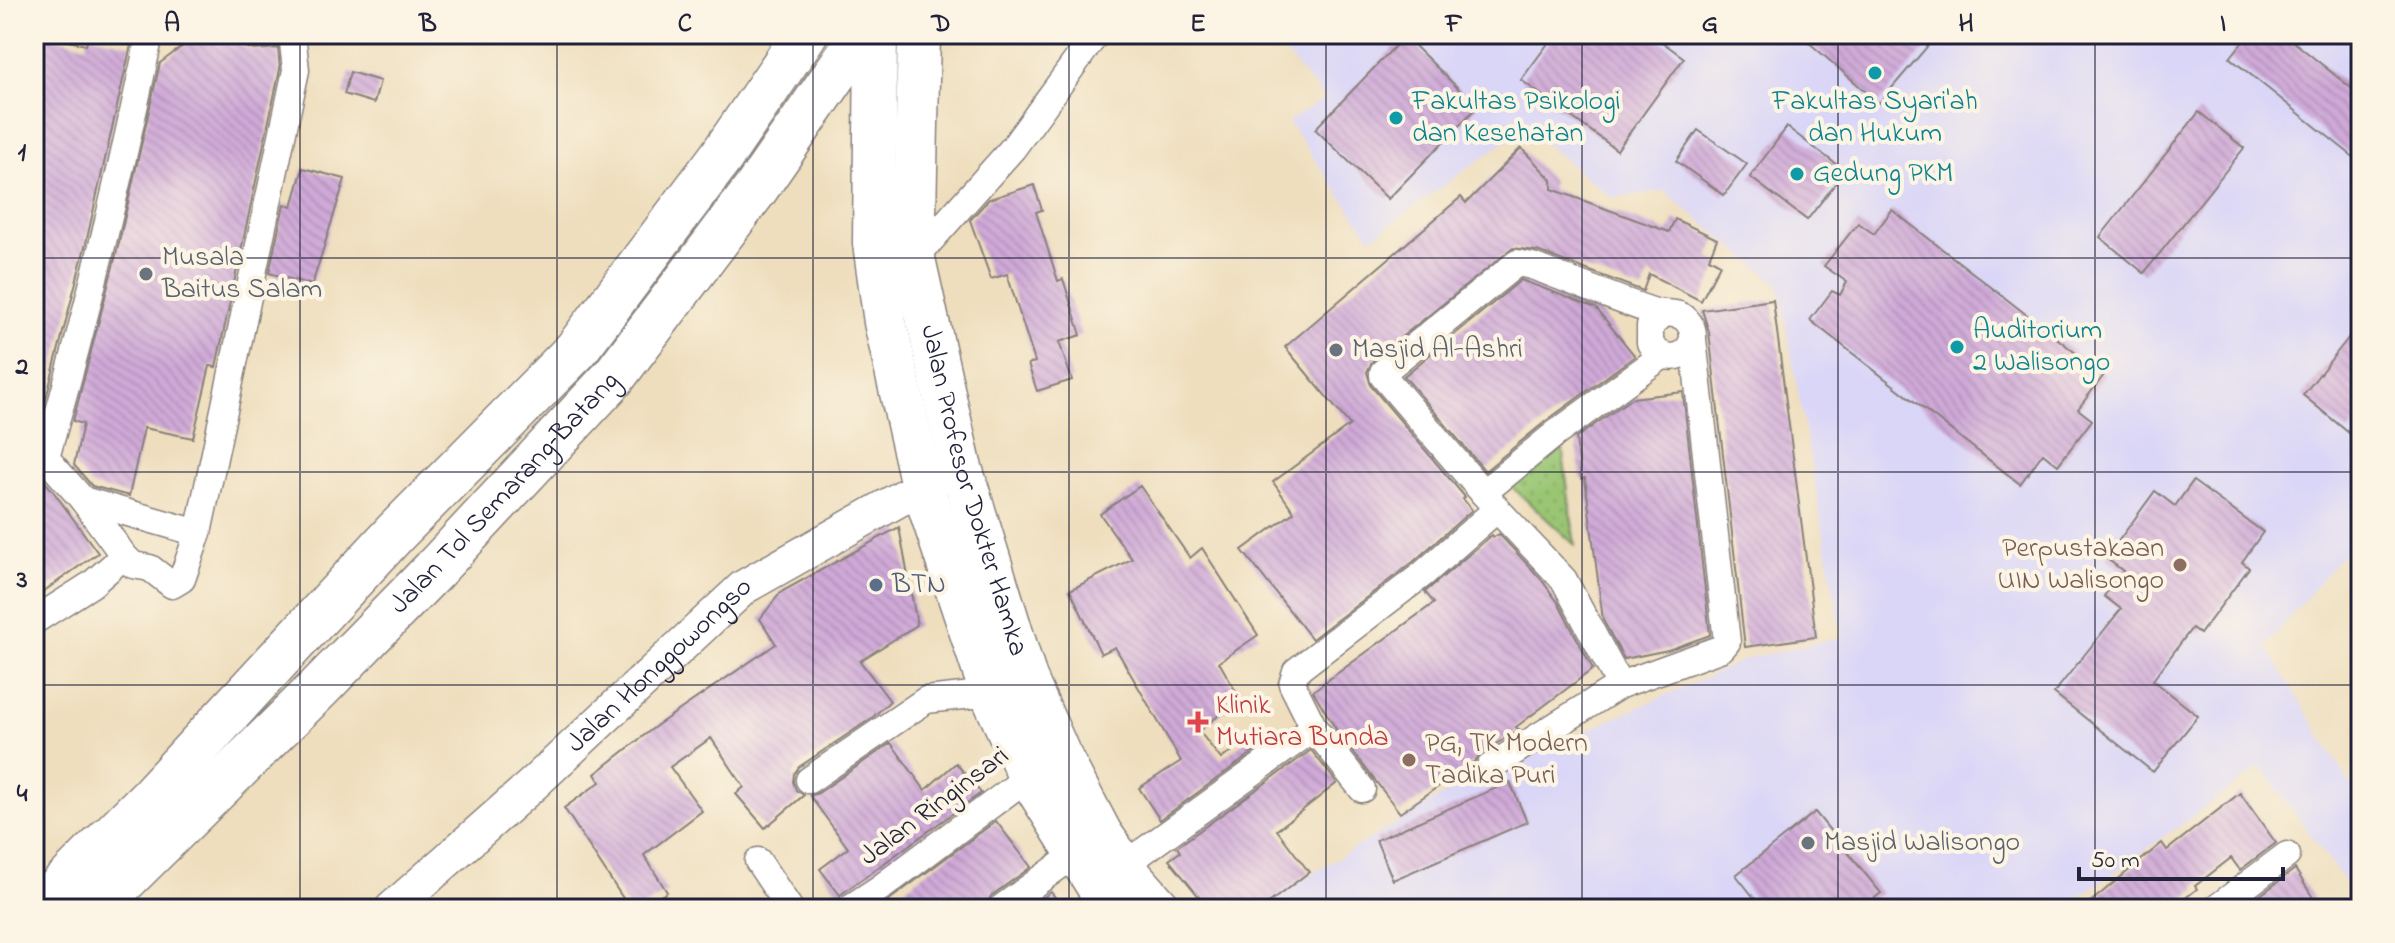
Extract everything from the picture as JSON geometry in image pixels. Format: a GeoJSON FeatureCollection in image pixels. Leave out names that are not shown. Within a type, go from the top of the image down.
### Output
{"type":"FeatureCollection","features":[{"type":"Feature","properties":{"kind":"highway","name":"Jalan Tol Semarang–Batang"},"geometry":{"type":"LineString","coordinates":[[95,909],[166,810],[395,533],[576,350],[721,157],[805,34]]}},
{"type":"Feature","properties":{"kind":"highway","name":"Jalan Tol Semarang–Batang"},"geometry":{"type":"LineString","coordinates":[[39,909],[166,810],[413,592],[612,379],[755,190],[863,34]]}},
{"type":"Feature","properties":{"kind":"main road","name":"Jalan Profesor Dokter Hamka"},"geometry":{"type":"LineString","coordinates":[[876,34],[874,243],[885,322],[922,485],[991,693],[1044,765],[1100,851],[1160,909]]}},
{"type":"Feature","properties":{"kind":"main road","name":"Jalan Profesor Dokter Hamka"},"geometry":{"type":"LineString","coordinates":[[919,34],[914,259],[960,465],[1026,679],[1044,765]]}},
{"type":"Feature","properties":{"kind":"main road","name":"Jalan Profesor Dokter Hamka"},"geometry":{"type":"LineString","coordinates":[[1100,851],[1112,909]]}},
{"type":"Feature","properties":{"kind":"street"},"geometry":{"type":"LineString","coordinates":[[150,34],[120,176],[73,366],[40,452],[83,500],[124,556],[133,565],[150,568],[172,585],[177,584],[185,571],[198,533],[296,70],[292,34]]}},
{"type":"Feature","properties":{"kind":"street"},"geometry":{"type":"LineString","coordinates":[[255,34],[271,34]]}},
{"type":"Feature","properties":{"kind":"street"},"geometry":{"type":"LineString","coordinates":[[914,259],[1013,148],[1096,34]]}},
{"type":"Feature","properties":{"kind":"street"},"geometry":{"type":"LineString","coordinates":[[1490,767],[1620,685],[1722,648],[1727,640],[1692,327],[1685,318],[1675,313],[1663,314],[1517,263],[1384,369],[1383,376],[1490,501],[1564,580],[1620,685]]}},
{"type":"Feature","properties":{"kind":"street"},"geometry":{"type":"LineString","coordinates":[[1663,314],[1656,318],[1648,334],[1650,343],[1662,356],[1672,358],[1681,355],[1693,339]]}},
{"type":"Feature","properties":{"kind":"street"},"geometry":{"type":"LineString","coordinates":[[1362,789],[1314,728],[1292,684],[1296,671],[1423,574],[1555,434],[1662,356]]}},
{"type":"Feature","properties":{"kind":"street","name":"Jalan Honggowongso"},"geometry":{"type":"LineString","coordinates":[[392,909],[532,785],[744,587],[960,465]]}},
{"type":"Feature","properties":{"kind":"street"},"geometry":{"type":"LineString","coordinates":[[83,500],[198,533]]}},
{"type":"Feature","properties":{"kind":"street"},"geometry":{"type":"LineString","coordinates":[[34,621],[92,584],[124,556]]}},
{"type":"Feature","properties":{"kind":"street"},"geometry":{"type":"LineString","coordinates":[[809,780],[926,700],[991,693]]}},
{"type":"Feature","properties":{"kind":"street"},"geometry":{"type":"LineString","coordinates":[[1000,909],[1314,728]]}},
{"type":"Feature","properties":{"kind":"street","name":"Jalan Ringinsari"},"geometry":{"type":"LineString","coordinates":[[848,909],[1044,765]]}},
{"type":"Feature","properties":{"kind":"street"},"geometry":{"type":"LineString","coordinates":[[2215,909],[2287,855]]}},
{"type":"Feature","properties":{"kind":"street"},"geometry":{"type":"LineString","coordinates":[[758,861],[790,909]]}},
{"type":"Feature","properties":{"kind":"shaded area"},"geometry":{"type":"Polygon","coordinates":[[[1269,34],[2361,34],[2361,532],[2266,646],[2361,802],[2361,904],[2261,767],[2094,887],[2056,909],[1254,909],[1438,798],[1746,659],[1842,637],[1779,285],[1664,191],[1612,198],[1525,127],[1371,238],[1288,122],[1324,98],[1269,34]]]}},
{"type":"Feature","properties":{"kind":"green space"},"geometry":{"type":"Polygon","coordinates":[[[1561,438],[1575,545],[1510,485],[1561,438]]]}},
{"type":"Feature","properties":{"kind":"building"},"geometry":{"type":"Polygon","coordinates":[[[39,34],[86,45],[89,35],[131,45],[86,243],[42,414],[34,412],[34,54],[39,34]]]}},
{"type":"Feature","properties":{"kind":"building"},"geometry":{"type":"Polygon","coordinates":[[[199,34],[240,38],[246,47],[254,50],[278,48],[280,69],[216,367],[210,366],[193,438],[144,428],[129,496],[92,486],[74,465],[83,424],[73,421],[117,251],[160,63],[199,34]]]}},
{"type":"Feature","properties":{"kind":"building"},"geometry":{"type":"Polygon","coordinates":[[[1555,34],[1651,34],[1684,58],[1617,150],[1521,80],[1555,34]]]}},
{"type":"Feature","properties":{"kind":"building","name":"Fakultas Syari'ah dan Hukum"},"geometry":{"type":"Polygon","coordinates":[[[1799,34],[1938,34],[1879,103],[1799,34]]]}},
{"type":"Feature","properties":{"kind":"building"},"geometry":{"type":"Polygon","coordinates":[[[2249,34],[2284,34],[2361,96],[2361,163],[2230,58],[2249,34]]]}},
{"type":"Feature","properties":{"kind":"building","name":"Fakultas Psikologi dan Kesehatan"},"geometry":{"type":"Polygon","coordinates":[[[1405,36],[1477,107],[1388,199],[1315,129],[1405,36]]]}},
{"type":"Feature","properties":{"kind":"building"},"geometry":{"type":"Polygon","coordinates":[[[350,72],[380,81],[374,103],[344,94],[350,72]]]}},
{"type":"Feature","properties":{"kind":"building"},"geometry":{"type":"Polygon","coordinates":[[[2199,112],[2244,148],[2144,273],[2100,237],[2199,112]]]}},
{"type":"Feature","properties":{"kind":"building","name":"Gedung PKM"},"geometry":{"type":"Polygon","coordinates":[[[1787,127],[1845,171],[1807,220],[1750,177],[1787,127]]]}},
{"type":"Feature","properties":{"kind":"building"},"geometry":{"type":"Polygon","coordinates":[[[1698,130],[1747,164],[1724,195],[1676,161],[1698,130]]]}},
{"type":"Feature","properties":{"kind":"building"},"geometry":{"type":"Polygon","coordinates":[[[1521,148],[1552,180],[1552,189],[1669,232],[1675,219],[1717,239],[1709,258],[1720,264],[1701,301],[1649,274],[1643,291],[1537,251],[1513,248],[1373,360],[1367,372],[1371,386],[1465,497],[1463,499],[1472,510],[1413,562],[1312,639],[1242,550],[1294,512],[1273,482],[1350,425],[1285,347],[1461,197],[1466,203],[1521,148]]]}},
{"type":"Feature","properties":{"kind":"building"},"geometry":{"type":"Polygon","coordinates":[[[303,168],[345,179],[312,285],[269,273],[284,204],[292,206],[303,168]]]}},
{"type":"Feature","properties":{"kind":"building"},"geometry":{"type":"Polygon","coordinates":[[[1034,185],[1042,210],[1036,212],[1058,281],[1063,279],[1081,335],[1059,342],[1072,380],[1037,391],[1028,364],[1035,362],[1007,274],[991,279],[970,220],[989,199],[1034,185]]]}},
{"type":"Feature","properties":{"kind":"building","name":"Auditorium 2 Walisongo"},"geometry":{"type":"Polygon","coordinates":[[[1892,210],[2104,375],[2078,409],[2092,420],[2058,465],[2043,453],[2020,484],[1810,320],[1832,291],[1840,295],[1847,282],[1824,266],[1858,223],[1874,234],[1892,210]]]}},
{"type":"Feature","properties":{"kind":"building"},"geometry":{"type":"Polygon","coordinates":[[[1521,280],[1596,308],[1635,356],[1546,421],[1485,471],[1404,376],[1521,280]]]}},
{"type":"Feature","properties":{"kind":"building"},"geometry":{"type":"Polygon","coordinates":[[[1773,300],[1816,637],[1745,647],[1709,332],[1702,310],[1773,300]]]}},
{"type":"Feature","properties":{"kind":"building"},"geometry":{"type":"Polygon","coordinates":[[[2361,322],[2361,418],[2349,433],[2303,395],[2361,322]]]}},
{"type":"Feature","properties":{"kind":"building"},"geometry":{"type":"Polygon","coordinates":[[[1683,392],[1710,635],[1668,650],[1624,659],[1603,620],[1585,478],[1581,479],[1576,438],[1632,398],[1683,392]]]}},
{"type":"Feature","properties":{"kind":"building"},"geometry":{"type":"Polygon","coordinates":[[[34,469],[98,553],[34,598],[34,469]]]}},
{"type":"Feature","properties":{"kind":"building"},"geometry":{"type":"Polygon","coordinates":[[[2193,481],[2263,532],[2242,562],[2249,568],[2200,634],[2192,628],[2153,680],[2198,716],[2153,772],[2054,693],[2121,609],[2104,596],[2123,571],[2106,558],[2155,491],[2175,506],[2193,481]]]}},
{"type":"Feature","properties":{"kind":"building"},"geometry":{"type":"Polygon","coordinates":[[[1140,486],[1190,558],[1202,548],[1258,635],[1219,662],[1240,699],[1199,731],[1221,759],[1259,731],[1266,743],[1160,820],[1139,788],[1181,761],[1115,647],[1101,654],[1070,590],[1132,559],[1100,514],[1140,486]]]}},
{"type":"Feature","properties":{"kind":"building"},"geometry":{"type":"Polygon","coordinates":[[[899,527],[917,625],[860,661],[890,701],[872,718],[799,767],[793,782],[796,790],[804,795],[765,828],[736,794],[744,787],[711,738],[670,767],[702,811],[644,855],[667,892],[640,909],[630,909],[564,808],[600,782],[595,774],[656,726],[776,644],[760,619],[781,592],[899,527]]]}},
{"type":"Feature","properties":{"kind":"building"},"geometry":{"type":"Polygon","coordinates":[[[1499,534],[1541,579],[1559,604],[1593,669],[1516,727],[1519,730],[1481,753],[1475,761],[1400,813],[1337,731],[1313,691],[1434,603],[1425,592],[1492,535],[1499,534]]]}},
{"type":"Feature","properties":{"kind":"building"},"geometry":{"type":"Polygon","coordinates":[[[891,743],[925,790],[956,763],[981,793],[840,895],[820,869],[848,848],[810,796],[891,743]]]}},
{"type":"Feature","properties":{"kind":"building"},"geometry":{"type":"Polygon","coordinates":[[[1311,750],[1337,783],[1277,830],[1309,872],[1261,909],[1209,909],[1169,860],[1180,852],[1177,847],[1311,750]]]}},
{"type":"Feature","properties":{"kind":"building"},"geometry":{"type":"Polygon","coordinates":[[[1510,782],[1527,822],[1393,880],[1376,840],[1510,782]]]}},
{"type":"Feature","properties":{"kind":"building"},"geometry":{"type":"Polygon","coordinates":[[[2240,793],[2276,843],[2240,870],[2231,858],[2171,909],[2082,909],[2162,843],[2167,850],[2240,793]]]}},
{"type":"Feature","properties":{"kind":"building","name":"Masjid Walisongo"},"geometry":{"type":"Polygon","coordinates":[[[1815,812],[1881,893],[1861,909],[1763,909],[1736,875],[1815,812]]]}},
{"type":"Feature","properties":{"kind":"building"},"geometry":{"type":"Polygon","coordinates":[[[996,821],[1031,867],[991,896],[984,909],[877,909],[996,821]]]}},
{"type":"Feature","properties":{"kind":"building"},"geometry":{"type":"Polygon","coordinates":[[[2295,869],[2320,909],[2242,909],[2295,869]]]}},
{"type":"Feature","properties":{"kind":"building"},"geometry":{"type":"Polygon","coordinates":[[[1051,892],[1064,909],[1027,909],[1051,892]]]}},
{"type":"Feature","properties":{"kind":"place","name":"Fakultas Syari'ah dan Hukum"},"geometry":{"type":"Point","coordinates":[1875,73]}},
{"type":"Feature","properties":{"kind":"place","name":"Fakultas Psikologi dan Kesehatan"},"geometry":{"type":"Point","coordinates":[1396,118]}},
{"type":"Feature","properties":{"kind":"place","name":"Gedung PKM"},"geometry":{"type":"Point","coordinates":[1797,174]}},
{"type":"Feature","properties":{"kind":"place","name":"Musala Baitus Salam"},"geometry":{"type":"Point","coordinates":[146,274]}},
{"type":"Feature","properties":{"kind":"place","name":"Auditorium 2 Walisongo"},"geometry":{"type":"Point","coordinates":[1957,347]}},
{"type":"Feature","properties":{"kind":"place","name":"Masjid Al-Ashri"},"geometry":{"type":"Point","coordinates":[1336,350]}},
{"type":"Feature","properties":{"kind":"place","name":"Perpustakaan UIN Walisongo"},"geometry":{"type":"Point","coordinates":[2180,565]}},
{"type":"Feature","properties":{"kind":"place","name":"BTN"},"geometry":{"type":"Point","coordinates":[876,585]}},
{"type":"Feature","properties":{"kind":"place","name":"Klinik Mutiara Bunda"},"geometry":{"type":"Point","coordinates":[1198,722]}},
{"type":"Feature","properties":{"kind":"place","name":"PG, TK Modern Tadika Puri"},"geometry":{"type":"Point","coordinates":[1409,760]}},
{"type":"Feature","properties":{"kind":"place","name":"Masjid Walisongo"},"geometry":{"type":"Point","coordinates":[1808,843]}}]}
